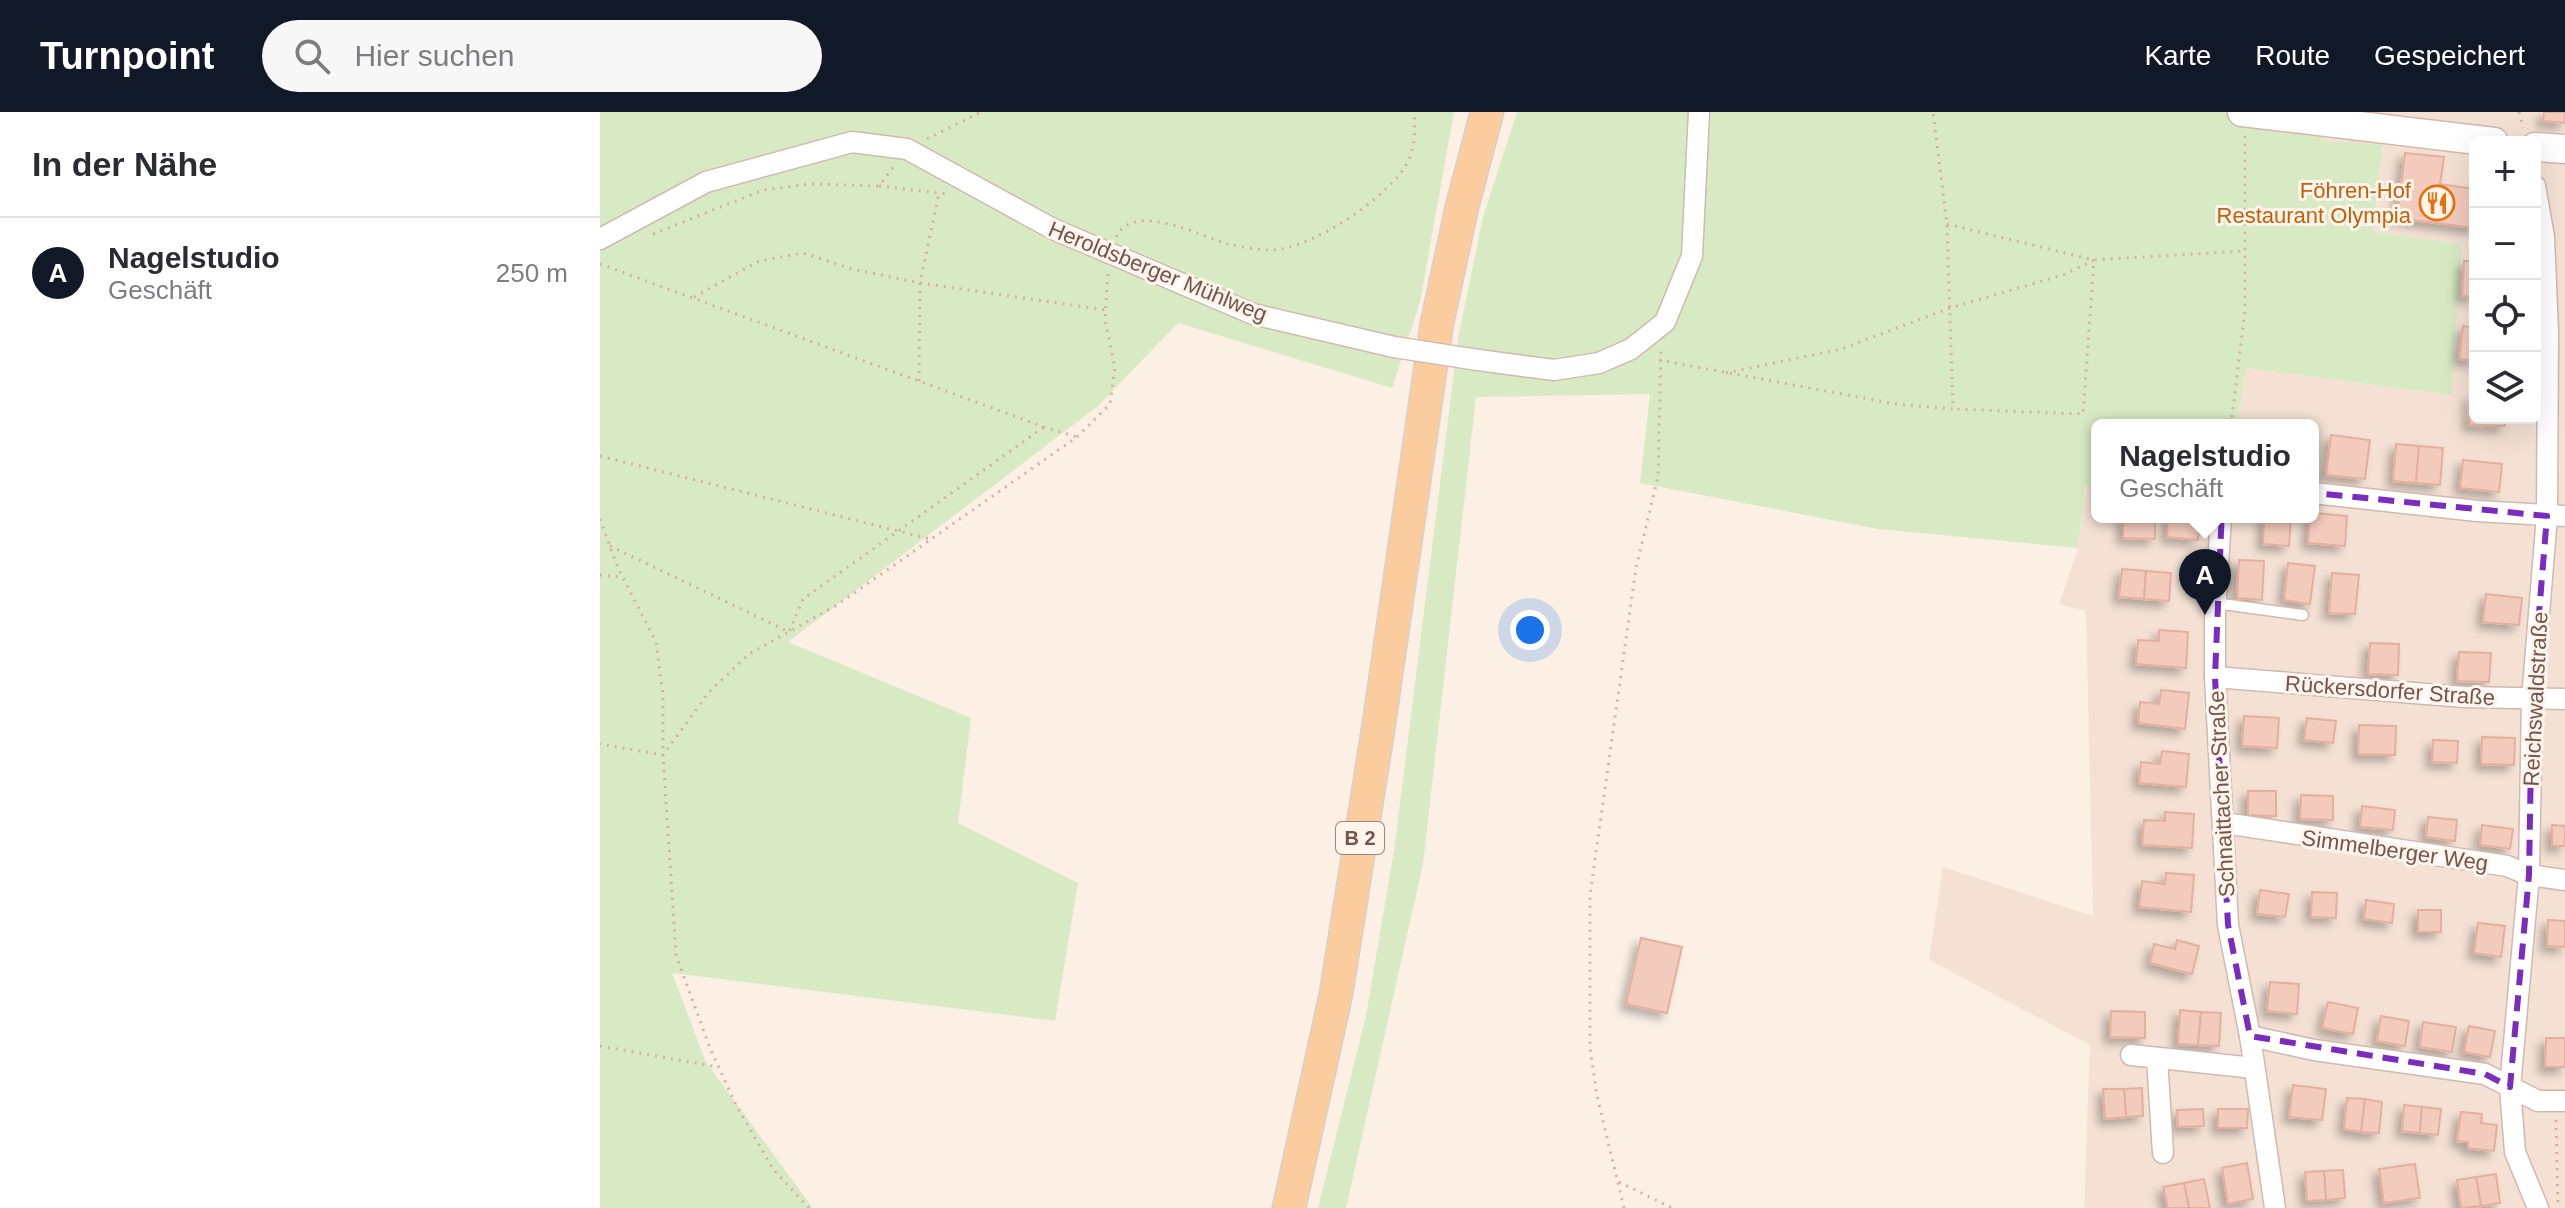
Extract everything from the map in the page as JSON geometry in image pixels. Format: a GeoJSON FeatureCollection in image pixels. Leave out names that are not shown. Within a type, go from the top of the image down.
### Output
{"type":"FeatureCollection","features":[{"type":"Feature","properties":{"kind":"main road","name":"B 2"},"geometry":{"type":"LineString","coordinates":[[1289,1208],[1336,994],[1437,323],[1487,118]]}},
{"type":"Feature","properties":{"kind":"street","name":"Heroldsberger Mühlweg"},"geometry":{"type":"LineString","coordinates":[[600,239],[706,182],[852,142],[907,149],[1053,229],[1253,314],[1394,347],[1554,370],[1599,363],[1631,349],[1665,322],[1692,256],[1699,112]]}},
{"type":"Feature","properties":{"kind":"street"},"geometry":{"type":"LineString","coordinates":[[2244,112],[2469,139]]}},
{"type":"Feature","properties":{"kind":"street"},"geometry":{"type":"LineString","coordinates":[[2541,147],[2565,149]]}},
{"type":"Feature","properties":{"kind":"street","name":"Reichswaldstraße"},"geometry":{"type":"LineString","coordinates":[[2538,1208],[2515,1152],[2510,1087],[2529,875],[2532,699],[2556,516],[2556,332],[2539,208]]}},
{"type":"Feature","properties":{"kind":"street"},"geometry":{"type":"LineString","coordinates":[[2319,494],[2477,511],[2556,516]]}},
{"type":"Feature","properties":{"kind":"street","name":"Schnaittacher Straße"},"geometry":{"type":"LineString","coordinates":[[2221,523],[2215,603],[2215,677],[2228,925],[2250,1036],[2275,1208]]}},
{"type":"Feature","properties":{"kind":"street","name":"Rückersdorfer Straße"},"geometry":{"type":"LineString","coordinates":[[2215,677],[2464,697],[2565,699]]}},
{"type":"Feature","properties":{"kind":"street","name":"Simmelberger Weg"},"geometry":{"type":"LineString","coordinates":[[2224,823],[2507,866],[2529,875],[2565,880]]}},
{"type":"Feature","properties":{"kind":"street"},"geometry":{"type":"LineString","coordinates":[[2250,1036],[2314,1050],[2485,1074],[2538,1101],[2560,1101]]}},
{"type":"Feature","properties":{"kind":"street"},"geometry":{"type":"LineString","coordinates":[[2131,1055],[2254,1068]]}},
{"type":"Feature","properties":{"kind":"street"},"geometry":{"type":"LineString","coordinates":[[2157,1058],[2163,1153]]}},
{"type":"Feature","properties":{"kind":"lane"},"geometry":{"type":"LineString","coordinates":[[2215,603],[2303,615]]}},
{"type":"Feature","properties":{"kind":"path"},"geometry":{"type":"LineString","coordinates":[[879,186],[907,149],[981,112]]}},
{"type":"Feature","properties":{"kind":"path"},"geometry":{"type":"LineString","coordinates":[[663,755],[709,692],[749,654],[837,605],[1077,437],[1110,404],[1115,368],[1105,320],[1109,254],[1119,231],[1137,220],[1185,226],[1228,244],[1272,251],[1293,247],[1342,223],[1382,193],[1406,166],[1415,142],[1414,112]]}},
{"type":"Feature","properties":{"kind":"path"},"geometry":{"type":"LineString","coordinates":[[1933,112],[1947,224],[1953,409]]}},
{"type":"Feature","properties":{"kind":"path"},"geometry":{"type":"LineString","coordinates":[[2232,419],[2245,310],[2244,112]]}},
{"type":"Feature","properties":{"kind":"path"},"geometry":{"type":"LineString","coordinates":[[652,234],[763,190],[811,184],[879,186],[954,194]]}},
{"type":"Feature","properties":{"kind":"path"},"geometry":{"type":"LineString","coordinates":[[919,381],[920,283],[939,193]]}},
{"type":"Feature","properties":{"kind":"path"},"geometry":{"type":"LineString","coordinates":[[1947,224],[2094,260],[2244,251]]}},
{"type":"Feature","properties":{"kind":"path"},"geometry":{"type":"LineString","coordinates":[[694,297],[759,261],[803,253],[852,269],[920,283],[1106,310]]}},
{"type":"Feature","properties":{"kind":"path"},"geometry":{"type":"LineString","coordinates":[[1659,360],[1896,404],[2083,414],[2094,260]]}},
{"type":"Feature","properties":{"kind":"path"},"geometry":{"type":"LineString","coordinates":[[1726,373],[1841,349],[1950,308],[2063,275],[2094,260]]}},
{"type":"Feature","properties":{"kind":"path"},"geometry":{"type":"LineString","coordinates":[[600,264],[1077,437]]}},
{"type":"Feature","properties":{"kind":"path"},"geometry":{"type":"LineString","coordinates":[[1624,1208],[1597,1096],[1590,1048],[1590,895],[1636,568],[1658,477],[1659,360],[1665,322]]}},
{"type":"Feature","properties":{"kind":"path"},"geometry":{"type":"LineString","coordinates":[[789,632],[803,599],[1044,427]]}},
{"type":"Feature","properties":{"kind":"path"},"geometry":{"type":"LineString","coordinates":[[600,456],[931,539]]}},
{"type":"Feature","properties":{"kind":"path"},"geometry":{"type":"LineString","coordinates":[[600,519],[622,577],[656,642],[663,695],[663,755],[676,955],[735,1103],[773,1169],[809,1208]]}},
{"type":"Feature","properties":{"kind":"path"},"geometry":{"type":"LineString","coordinates":[[610,546],[789,632]]}},
{"type":"Feature","properties":{"kind":"path"},"geometry":{"type":"LineString","coordinates":[[600,575],[622,577]]}},
{"type":"Feature","properties":{"kind":"path"},"geometry":{"type":"LineString","coordinates":[[600,744],[663,755]]}},
{"type":"Feature","properties":{"kind":"path"},"geometry":{"type":"LineString","coordinates":[[600,1046],[719,1067]]}},
{"type":"Feature","properties":{"kind":"path"},"geometry":{"type":"LineString","coordinates":[[2558,1208],[2560,1101]]}},
{"type":"Feature","properties":{"kind":"path"},"geometry":{"type":"LineString","coordinates":[[1619,1182],[1672,1208]]}},
{"type":"Feature","properties":{"kind":"highlighted area"},"geometry":{"type":"Polygon","coordinates":[[[2223,484],[2547,516],[2532,699],[2529,875],[2510,1087],[2485,1074],[2250,1036],[2228,925],[2215,677],[2223,484]]]}},
{"type":"Feature","properties":{"kind":"shaded area"},"geometry":{"type":"Polygon","coordinates":[[[2325,112],[2565,112],[2565,1208],[2084,1208],[2090,1045],[1929,960],[1943,867],[2093,916],[2086,611],[2059,604],[2078,548],[2086,486],[2091,486],[2091,523],[2319,523],[2319,419],[2238,419],[2246,368],[2450,395],[2373,233],[2383,145],[2322,141],[2325,112]]]}},
{"type":"Feature","properties":{"kind":"green space"},"geometry":{"type":"Polygon","coordinates":[[[600,112],[1454,112],[1420,302],[1392,388],[1178,323],[1098,406],[788,642],[971,718],[958,823],[1078,883],[1055,1021],[672,973],[706,1062],[813,1208],[600,1208],[600,112]]]}},
{"type":"Feature","properties":{"kind":"green space"},"geometry":{"type":"Polygon","coordinates":[[[1517,112],[2325,112],[2322,141],[2383,144],[2373,232],[2462,244],[2451,395],[2246,368],[2238,419],[2091,419],[2091,486],[2085,486],[2078,548],[1878,529],[1640,483],[1650,394],[1476,397],[1423,864],[1346,1208],[1318,1208],[1366,1016],[1394,850],[1459,333],[1483,217],[1517,112]]]}},
{"type":"Feature","properties":{"kind":"building"},"geometry":{"type":"Polygon","coordinates":[[[2544,112],[2565,112],[2565,123],[2543,121],[2544,112]]]}},
{"type":"Feature","properties":{"kind":"building","name":"Föhren-Hof Restaurant Olympia"},"geometry":{"type":"Polygon","coordinates":[[[2405,153],[2444,157],[2440,184],[2469,188],[2469,227],[2397,218],[2405,153]]]}},
{"type":"Feature","properties":{"kind":"building"},"geometry":{"type":"Polygon","coordinates":[[[2464,261],[2469,261],[2469,297],[2462,296],[2464,261]]]}},
{"type":"Feature","properties":{"kind":"building"},"geometry":{"type":"Polygon","coordinates":[[[2463,326],[2469,327],[2469,360],[2459,359],[2463,326]]]}},
{"type":"Feature","properties":{"kind":"building"},"geometry":{"type":"Polygon","coordinates":[[[2505,424],[2505,426],[2469,425],[2505,424]]]}},
{"type":"Feature","properties":{"kind":"building"},"geometry":{"type":"Polygon","coordinates":[[[2331,435],[2370,440],[2365,479],[2326,475],[2331,435]]]}},
{"type":"Feature","properties":{"kind":"building"},"geometry":{"type":"Polygon","coordinates":[[[2396,444],[2419,446],[2416,483],[2393,481],[2396,444]]]}},
{"type":"Feature","properties":{"kind":"building"},"geometry":{"type":"Polygon","coordinates":[[[2419,446],[2443,448],[2440,485],[2416,483],[2419,446]]]}},
{"type":"Feature","properties":{"kind":"building"},"geometry":{"type":"Polygon","coordinates":[[[2463,460],[2502,464],[2499,492],[2460,488],[2463,460]]]}},
{"type":"Feature","properties":{"kind":"building"},"geometry":{"type":"Polygon","coordinates":[[[2319,514],[2347,516],[2345,546],[2308,543],[2310,523],[2319,523],[2319,514]]]}},
{"type":"Feature","properties":{"kind":"building"},"geometry":{"type":"Polygon","coordinates":[[[2123,523],[2155,523],[2155,539],[2123,538],[2123,523]]]}},
{"type":"Feature","properties":{"kind":"building"},"geometry":{"type":"Polygon","coordinates":[[[2168,523],[2199,523],[2198,540],[2167,537],[2168,523]]]}},
{"type":"Feature","properties":{"kind":"building"},"geometry":{"type":"Polygon","coordinates":[[[2264,523],[2291,523],[2289,546],[2263,544],[2264,523]]]}},
{"type":"Feature","properties":{"kind":"building"},"geometry":{"type":"Polygon","coordinates":[[[2239,560],[2264,561],[2262,600],[2237,598],[2239,560]]]}},
{"type":"Feature","properties":{"kind":"building"},"geometry":{"type":"Polygon","coordinates":[[[2288,563],[2315,566],[2310,604],[2284,600],[2288,563]]]}},
{"type":"Feature","properties":{"kind":"building"},"geometry":{"type":"Polygon","coordinates":[[[2122,569],[2146,571],[2144,599],[2119,597],[2122,569]]]}},
{"type":"Feature","properties":{"kind":"building"},"geometry":{"type":"Polygon","coordinates":[[[2146,571],[2171,573],[2169,601],[2144,599],[2146,571]]]}},
{"type":"Feature","properties":{"kind":"building"},"geometry":{"type":"Polygon","coordinates":[[[2332,573],[2359,575],[2355,614],[2329,613],[2332,573]]]}},
{"type":"Feature","properties":{"kind":"building"},"geometry":{"type":"Polygon","coordinates":[[[2486,594],[2522,598],[2519,625],[2483,622],[2486,594]]]}},
{"type":"Feature","properties":{"kind":"building"},"geometry":{"type":"Polygon","coordinates":[[[2159,630],[2188,632],[2186,668],[2136,664],[2138,640],[2159,641],[2159,630]]]}},
{"type":"Feature","properties":{"kind":"building"},"geometry":{"type":"Polygon","coordinates":[[[2370,643],[2399,644],[2398,675],[2368,674],[2370,643]]]}},
{"type":"Feature","properties":{"kind":"building"},"geometry":{"type":"Polygon","coordinates":[[[2459,652],[2491,653],[2489,682],[2457,681],[2459,652]]]}},
{"type":"Feature","properties":{"kind":"building"},"geometry":{"type":"Polygon","coordinates":[[[2161,690],[2189,693],[2185,729],[2138,723],[2140,702],[2159,704],[2161,690]]]}},
{"type":"Feature","properties":{"kind":"building"},"geometry":{"type":"Polygon","coordinates":[[[2244,716],[2279,718],[2277,748],[2242,746],[2244,716]]]}},
{"type":"Feature","properties":{"kind":"building"},"geometry":{"type":"Polygon","coordinates":[[[2307,718],[2336,721],[2333,743],[2304,740],[2307,718]]]}},
{"type":"Feature","properties":{"kind":"building"},"geometry":{"type":"Polygon","coordinates":[[[2359,725],[2396,726],[2395,755],[2358,754],[2359,725]]]}},
{"type":"Feature","properties":{"kind":"building"},"geometry":{"type":"Polygon","coordinates":[[[2482,737],[2515,738],[2514,765],[2481,764],[2482,737]]]}},
{"type":"Feature","properties":{"kind":"building"},"geometry":{"type":"Polygon","coordinates":[[[2433,740],[2458,741],[2457,763],[2432,762],[2433,740]]]}},
{"type":"Feature","properties":{"kind":"building"},"geometry":{"type":"Polygon","coordinates":[[[2162,751],[2189,754],[2186,787],[2139,783],[2141,762],[2160,764],[2162,751]]]}},
{"type":"Feature","properties":{"kind":"building"},"geometry":{"type":"Polygon","coordinates":[[[2248,791],[2276,791],[2276,816],[2248,815],[2248,791]]]}},
{"type":"Feature","properties":{"kind":"building"},"geometry":{"type":"Polygon","coordinates":[[[2301,795],[2333,796],[2333,820],[2300,819],[2301,795]]]}},
{"type":"Feature","properties":{"kind":"building"},"geometry":{"type":"Polygon","coordinates":[[[2362,806],[2395,810],[2393,830],[2360,827],[2362,806]]]}},
{"type":"Feature","properties":{"kind":"building"},"geometry":{"type":"Polygon","coordinates":[[[2165,812],[2194,814],[2192,848],[2142,845],[2144,820],[2165,821],[2165,812]]]}},
{"type":"Feature","properties":{"kind":"building"},"geometry":{"type":"Polygon","coordinates":[[[2428,817],[2457,820],[2455,841],[2426,837],[2428,817]]]}},
{"type":"Feature","properties":{"kind":"building"},"geometry":{"type":"Polygon","coordinates":[[[2482,825],[2513,829],[2510,849],[2480,845],[2482,825]]]}},
{"type":"Feature","properties":{"kind":"building"},"geometry":{"type":"Polygon","coordinates":[[[2552,825],[2565,826],[2565,846],[2552,846],[2552,825]]]}},
{"type":"Feature","properties":{"kind":"building"},"geometry":{"type":"Polygon","coordinates":[[[2166,873],[2194,875],[2191,912],[2139,907],[2142,881],[2165,884],[2166,873]]]}},
{"type":"Feature","properties":{"kind":"building"},"geometry":{"type":"Polygon","coordinates":[[[2260,890],[2289,894],[2285,917],[2257,914],[2260,890]]]}},
{"type":"Feature","properties":{"kind":"building"},"geometry":{"type":"Polygon","coordinates":[[[2312,892],[2337,893],[2336,918],[2311,917],[2312,892]]]}},
{"type":"Feature","properties":{"kind":"building"},"geometry":{"type":"Polygon","coordinates":[[[2366,900],[2394,904],[2392,923],[2364,919],[2366,900]]]}},
{"type":"Feature","properties":{"kind":"building"},"geometry":{"type":"Polygon","coordinates":[[[2418,910],[2441,910],[2441,932],[2418,932],[2418,910]]]}},
{"type":"Feature","properties":{"kind":"building"},"geometry":{"type":"Polygon","coordinates":[[[2548,920],[2565,921],[2565,947],[2547,946],[2548,920]]]}},
{"type":"Feature","properties":{"kind":"building"},"geometry":{"type":"Polygon","coordinates":[[[2478,923],[2505,926],[2501,957],[2474,953],[2478,923]]]}},
{"type":"Feature","properties":{"kind":"building"},"geometry":{"type":"Polygon","coordinates":[[[1641,938],[1682,947],[1667,1013],[1626,1004],[1641,938]]]}},
{"type":"Feature","properties":{"kind":"building"},"geometry":{"type":"Polygon","coordinates":[[[2177,940],[2199,946],[2192,974],[2150,963],[2154,944],[2175,949],[2177,940]]]}},
{"type":"Feature","properties":{"kind":"building"},"geometry":{"type":"Polygon","coordinates":[[[2270,982],[2299,984],[2297,1014],[2267,1011],[2270,982]]]}},
{"type":"Feature","properties":{"kind":"building"},"geometry":{"type":"Polygon","coordinates":[[[2328,1002],[2358,1008],[2353,1034],[2322,1028],[2328,1002]]]}},
{"type":"Feature","properties":{"kind":"building"},"geometry":{"type":"Polygon","coordinates":[[[2180,1010],[2201,1012],[2198,1045],[2178,1044],[2180,1010]]]}},
{"type":"Feature","properties":{"kind":"building"},"geometry":{"type":"Polygon","coordinates":[[[2111,1011],[2145,1012],[2145,1038],[2110,1037],[2111,1011]]]}},
{"type":"Feature","properties":{"kind":"building"},"geometry":{"type":"Polygon","coordinates":[[[2201,1012],[2221,1013],[2219,1046],[2198,1045],[2201,1012]]]}},
{"type":"Feature","properties":{"kind":"building"},"geometry":{"type":"Polygon","coordinates":[[[2381,1016],[2409,1021],[2405,1046],[2377,1041],[2381,1016]]]}},
{"type":"Feature","properties":{"kind":"building"},"geometry":{"type":"Polygon","coordinates":[[[2423,1022],[2456,1027],[2452,1052],[2420,1047],[2423,1022]]]}},
{"type":"Feature","properties":{"kind":"building"},"geometry":{"type":"Polygon","coordinates":[[[2469,1026],[2495,1031],[2490,1057],[2464,1052],[2469,1026]]]}},
{"type":"Feature","properties":{"kind":"building"},"geometry":{"type":"Polygon","coordinates":[[[2546,1038],[2565,1038],[2565,1067],[2545,1067],[2546,1038]]]}},
{"type":"Feature","properties":{"kind":"building"},"geometry":{"type":"Polygon","coordinates":[[[2293,1085],[2326,1089],[2322,1120],[2289,1117],[2293,1085]]]}},
{"type":"Feature","properties":{"kind":"building"},"geometry":{"type":"Polygon","coordinates":[[[2142,1088],[2143,1116],[2126,1117],[2124,1089],[2142,1088]]]}},
{"type":"Feature","properties":{"kind":"building"},"geometry":{"type":"Polygon","coordinates":[[[2103,1089],[2124,1089],[2126,1117],[2105,1119],[2103,1089]]]}},
{"type":"Feature","properties":{"kind":"building"},"geometry":{"type":"Polygon","coordinates":[[[2347,1098],[2365,1099],[2361,1132],[2344,1129],[2347,1098]]]}},
{"type":"Feature","properties":{"kind":"building"},"geometry":{"type":"Polygon","coordinates":[[[2365,1099],[2382,1102],[2379,1133],[2361,1132],[2365,1099]]]}},
{"type":"Feature","properties":{"kind":"building"},"geometry":{"type":"Polygon","coordinates":[[[2404,1105],[2422,1107],[2420,1133],[2402,1131],[2404,1105]]]}},
{"type":"Feature","properties":{"kind":"building"},"geometry":{"type":"Polygon","coordinates":[[[2422,1107],[2441,1109],[2438,1135],[2420,1133],[2422,1107]]]}},
{"type":"Feature","properties":{"kind":"building"},"geometry":{"type":"Polygon","coordinates":[[[2203,1109],[2204,1126],[2178,1127],[2177,1110],[2203,1109]]]}},
{"type":"Feature","properties":{"kind":"building"},"geometry":{"type":"Polygon","coordinates":[[[2218,1109],[2248,1109],[2247,1128],[2218,1128],[2218,1109]]]}},
{"type":"Feature","properties":{"kind":"building"},"geometry":{"type":"Polygon","coordinates":[[[2461,1112],[2482,1114],[2481,1123],[2497,1125],[2494,1151],[2468,1148],[2468,1142],[2457,1141],[2461,1112]]]}},
{"type":"Feature","properties":{"kind":"building"},"geometry":{"type":"Polygon","coordinates":[[[2247,1163],[2253,1199],[2228,1204],[2222,1168],[2247,1163]]]}},
{"type":"Feature","properties":{"kind":"building"},"geometry":{"type":"Polygon","coordinates":[[[2415,1164],[2420,1198],[2384,1203],[2379,1169],[2415,1164]]]}},
{"type":"Feature","properties":{"kind":"building"},"geometry":{"type":"Polygon","coordinates":[[[2343,1170],[2345,1198],[2326,1200],[2324,1171],[2343,1170]]]}},
{"type":"Feature","properties":{"kind":"building"},"geometry":{"type":"Polygon","coordinates":[[[2324,1171],[2326,1200],[2307,1201],[2305,1172],[2324,1171]]]}},
{"type":"Feature","properties":{"kind":"building"},"geometry":{"type":"Polygon","coordinates":[[[2496,1174],[2500,1203],[2481,1206],[2476,1177],[2496,1174]]]}},
{"type":"Feature","properties":{"kind":"building"},"geometry":{"type":"Polygon","coordinates":[[[2476,1177],[2481,1206],[2461,1208],[2457,1180],[2476,1177]]]}},
{"type":"Feature","properties":{"kind":"building"},"geometry":{"type":"Polygon","coordinates":[[[2204,1179],[2210,1208],[2189,1208],[2184,1183],[2204,1179]]]}},
{"type":"Feature","properties":{"kind":"building"},"geometry":{"type":"Polygon","coordinates":[[[2184,1183],[2189,1208],[2168,1208],[2163,1187],[2184,1183]]]}},
{"type":"Feature","properties":{"kind":"place","name":"Föhren-Hof Restaurant Olympia"},"geometry":{"type":"Point","coordinates":[2437,203]}},
{"type":"Feature","properties":{"kind":"place","name":"Nagelstudio"},"geometry":{"type":"Point","coordinates":[2205,615]}}]}
